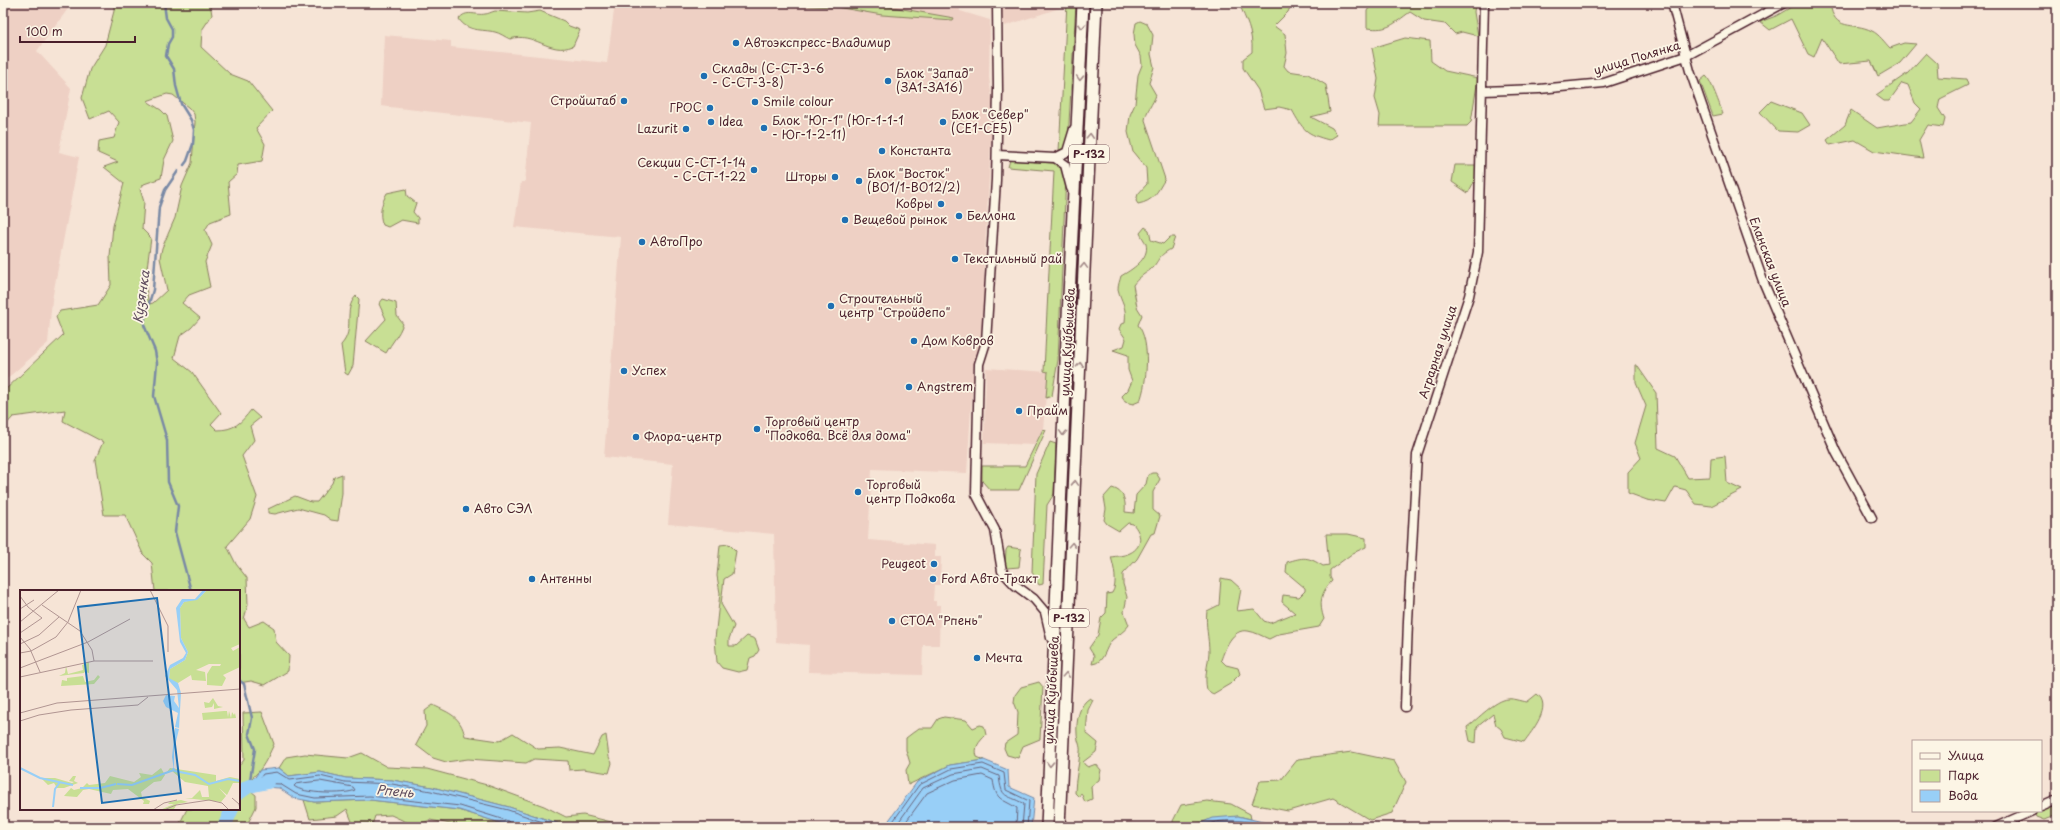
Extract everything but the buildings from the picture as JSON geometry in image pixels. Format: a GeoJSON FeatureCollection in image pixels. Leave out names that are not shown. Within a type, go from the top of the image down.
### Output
{"type":"FeatureCollection","features":[{"type":"Feature","properties":{"kind":"highway","name":"улица Куйбышева"},"geometry":{"type":"LineString","coordinates":[[1047,827],[1083,3]]}},
{"type":"Feature","properties":{"kind":"highway","name":"улица Куйбышева"},"geometry":{"type":"LineString","coordinates":[[1059,827],[1096,3]]}},
{"type":"Feature","properties":{"kind":"street"},"geometry":{"type":"LineString","coordinates":[[996,3],[998,90],[997,155],[986,342],[979,364],[976,494],[995,530],[1002,571],[1015,585],[1030,595],[1045,612],[1050,630],[1053,669]]}},
{"type":"Feature","properties":{"kind":"street","name":"Аграрная улица"},"geometry":{"type":"LineString","coordinates":[[1406,707],[1408,621],[1417,455],[1469,296],[1478,252],[1484,3]]}},
{"type":"Feature","properties":{"kind":"street","name":"Еланская улица"},"geometry":{"type":"LineString","coordinates":[[1672,3],[1686,56],[1739,214],[1780,322],[1836,452],[1872,518]]}},
{"type":"Feature","properties":{"kind":"street","name":"улица Полянка"},"geometry":{"type":"LineString","coordinates":[[1483,91],[1539,89],[1604,83],[1686,56],[1784,3]]}},
{"type":"Feature","properties":{"kind":"street"},"geometry":{"type":"LineString","coordinates":[[1056,158],[1067,152],[1076,125],[1079,107]]}},
{"type":"Feature","properties":{"kind":"street"},"geometry":{"type":"LineString","coordinates":[[997,155],[1056,158],[1066,164],[1071,188],[1074,218]]}},
{"type":"Feature","properties":{"kind":"street"},"geometry":{"type":"LineString","coordinates":[[2042,807],[2057,800]]}},
{"type":"Feature","properties":{"kind":"street"},"geometry":{"type":"LineString","coordinates":[[1996,827],[2030,812]]}},
{"type":"Feature","properties":{"kind":"shaded area"},"geometry":{"type":"Polygon","coordinates":[[[3,3],[70,3],[70,6],[37,51],[71,88],[59,152],[79,157],[52,300],[48,343],[3,382],[3,3]]]}},
{"type":"Feature","properties":{"kind":"shaded area"},"geometry":{"type":"Polygon","coordinates":[[[615,3],[959,3],[960,11],[990,20],[989,78],[993,105],[984,268],[985,294],[982,339],[974,360],[967,473],[872,469],[868,540],[935,545],[935,557],[941,557],[940,585],[934,585],[933,601],[936,601],[936,605],[940,605],[939,645],[923,645],[922,675],[808,672],[809,645],[776,642],[774,534],[668,524],[673,464],[604,457],[621,237],[514,227],[521,182],[525,182],[531,123],[381,106],[384,35],[451,41],[451,47],[607,63],[615,3]]]}},
{"type":"Feature","properties":{"kind":"shaded area"},"geometry":{"type":"Polygon","coordinates":[[[1001,3],[1060,3],[1060,8],[1005,26],[1001,17],[1001,3]]]}},
{"type":"Feature","properties":{"kind":"shaded area"},"geometry":{"type":"Polygon","coordinates":[[[986,368],[1048,372],[1043,429],[1034,445],[984,443],[986,368]]]}},
{"type":"Feature","properties":{"kind":"green space"},"geometry":{"type":"Polygon","coordinates":[[[114,3],[210,3],[212,15],[202,30],[201,47],[230,74],[248,81],[272,111],[256,128],[265,144],[262,161],[238,165],[237,174],[228,182],[231,214],[210,222],[205,230],[212,245],[205,262],[210,287],[189,295],[182,303],[200,318],[191,328],[180,336],[174,358],[192,372],[221,413],[211,424],[217,430],[228,429],[237,425],[251,410],[260,418],[250,426],[254,440],[242,456],[257,497],[250,519],[227,546],[236,564],[247,578],[248,605],[244,619],[249,627],[264,621],[274,628],[276,642],[289,656],[288,671],[265,685],[251,681],[240,683],[240,590],[155,590],[152,563],[143,554],[125,515],[104,515],[95,460],[103,442],[63,421],[65,410],[13,417],[3,428],[3,392],[63,335],[56,317],[60,311],[98,305],[111,285],[110,257],[113,226],[124,183],[104,167],[118,162],[98,153],[99,141],[114,138],[119,122],[109,111],[90,119],[82,98],[90,69],[105,45],[114,11],[114,3]],[[167,94],[147,101],[167,116],[173,141],[164,160],[161,178],[144,184],[140,189],[144,202],[142,229],[151,238],[145,283],[149,304],[153,303],[167,290],[160,258],[162,248],[175,218],[182,186],[192,163],[195,122],[194,114],[173,95],[167,94]]]}},
{"type":"Feature","properties":{"kind":"green space"},"geometry":{"type":"Polygon","coordinates":[[[743,3],[869,3],[954,18],[953,20],[882,15],[836,7],[743,3]]]}},
{"type":"Feature","properties":{"kind":"green space"},"geometry":{"type":"Polygon","coordinates":[[[1067,3],[1076,3],[1068,140],[1064,150],[1059,151],[1067,3]]]}},
{"type":"Feature","properties":{"kind":"green space"},"geometry":{"type":"Polygon","coordinates":[[[1239,3],[1292,3],[1288,12],[1274,26],[1285,34],[1287,53],[1284,66],[1288,71],[1308,74],[1326,85],[1330,112],[1311,117],[1332,128],[1337,135],[1329,140],[1315,136],[1302,127],[1292,110],[1279,107],[1264,109],[1258,90],[1243,68],[1243,59],[1252,52],[1252,45],[1248,26],[1239,3]]]}},
{"type":"Feature","properties":{"kind":"green space"},"geometry":{"type":"Polygon","coordinates":[[[1372,3],[1475,3],[1474,12],[1478,36],[1462,32],[1455,34],[1445,24],[1424,21],[1410,12],[1390,26],[1374,29],[1367,28],[1367,11],[1372,3]]]}},
{"type":"Feature","properties":{"kind":"green space"},"geometry":{"type":"Polygon","coordinates":[[[1798,3],[1830,3],[1832,12],[1836,19],[1840,22],[1875,32],[1890,48],[1904,43],[1916,44],[1900,63],[1878,76],[1871,61],[1839,64],[1822,38],[1814,57],[1808,54],[1791,19],[1770,30],[1760,22],[1776,16],[1798,3]]]}},
{"type":"Feature","properties":{"kind":"green space"},"geometry":{"type":"Polygon","coordinates":[[[495,11],[527,13],[540,11],[564,21],[569,26],[580,30],[573,46],[556,48],[527,38],[519,37],[510,39],[490,31],[470,28],[459,19],[465,14],[487,14],[495,11]]]}},
{"type":"Feature","properties":{"kind":"green space"},"geometry":{"type":"Polygon","coordinates":[[[1140,21],[1147,24],[1153,35],[1151,54],[1154,67],[1149,83],[1156,95],[1145,120],[1165,179],[1157,192],[1148,201],[1138,204],[1136,201],[1138,194],[1147,184],[1146,168],[1133,152],[1128,132],[1130,115],[1135,104],[1138,75],[1142,65],[1141,56],[1135,45],[1134,34],[1136,23],[1140,21]]]}},
{"type":"Feature","properties":{"kind":"green space"},"geometry":{"type":"Polygon","coordinates":[[[1405,38],[1430,41],[1431,61],[1445,71],[1478,78],[1471,122],[1467,126],[1379,126],[1380,115],[1375,98],[1378,79],[1372,48],[1405,38]]]}},
{"type":"Feature","properties":{"kind":"green space"},"geometry":{"type":"Polygon","coordinates":[[[1926,53],[1937,63],[1938,77],[1966,79],[1968,85],[1940,99],[1938,108],[1945,119],[1943,127],[1928,125],[1919,140],[1923,158],[1874,151],[1855,140],[1830,145],[1827,140],[1845,125],[1851,110],[1877,128],[1911,122],[1921,109],[1915,103],[1908,85],[1902,83],[1889,101],[1884,101],[1876,95],[1908,73],[1926,53]]]}},
{"type":"Feature","properties":{"kind":"green space"},"geometry":{"type":"Polygon","coordinates":[[[1706,76],[1713,88],[1723,114],[1713,116],[1700,81],[1706,76]]]}},
{"type":"Feature","properties":{"kind":"green space"},"geometry":{"type":"Polygon","coordinates":[[[1771,101],[1802,113],[1810,125],[1798,132],[1778,131],[1760,112],[1771,101]]]}},
{"type":"Feature","properties":{"kind":"green space"},"geometry":{"type":"Polygon","coordinates":[[[1010,160],[1053,163],[1060,165],[1066,175],[1058,360],[1052,396],[1046,398],[1048,372],[1044,371],[1054,171],[1008,167],[1010,160]]]}},
{"type":"Feature","properties":{"kind":"green space"},"geometry":{"type":"Polygon","coordinates":[[[1455,165],[1477,165],[1475,180],[1468,193],[1452,182],[1455,165]]]}},
{"type":"Feature","properties":{"kind":"green space"},"geometry":{"type":"Polygon","coordinates":[[[406,189],[407,196],[416,203],[413,212],[418,218],[418,223],[401,220],[388,227],[383,225],[381,208],[387,193],[406,189]]]}},
{"type":"Feature","properties":{"kind":"green space"},"geometry":{"type":"Polygon","coordinates":[[[1145,227],[1149,230],[1151,240],[1163,244],[1170,237],[1175,237],[1171,249],[1163,254],[1153,267],[1133,285],[1137,307],[1142,315],[1138,325],[1145,341],[1146,373],[1140,401],[1133,404],[1125,402],[1122,396],[1128,390],[1132,381],[1128,370],[1128,355],[1113,350],[1124,346],[1126,339],[1119,329],[1121,324],[1125,323],[1124,308],[1118,289],[1121,276],[1130,271],[1139,263],[1145,254],[1146,244],[1140,233],[1145,227]]]}},
{"type":"Feature","properties":{"kind":"green space"},"geometry":{"type":"Polygon","coordinates":[[[356,296],[359,299],[353,366],[348,375],[345,373],[341,345],[348,333],[350,308],[356,296]]]}},
{"type":"Feature","properties":{"kind":"green space"},"geometry":{"type":"Polygon","coordinates":[[[383,299],[396,303],[397,316],[403,324],[400,332],[386,353],[366,341],[386,319],[379,304],[383,299]]]}},
{"type":"Feature","properties":{"kind":"green space"},"geometry":{"type":"Polygon","coordinates":[[[1636,364],[1656,393],[1658,448],[1675,456],[1688,478],[1710,477],[1711,458],[1725,456],[1727,483],[1742,490],[1711,506],[1696,504],[1686,490],[1675,487],[1666,503],[1647,500],[1628,493],[1628,472],[1641,458],[1635,443],[1646,406],[1636,383],[1636,364]]]}},
{"type":"Feature","properties":{"kind":"green space"},"geometry":{"type":"Polygon","coordinates":[[[1043,429],[1046,430],[1019,490],[990,490],[982,481],[982,466],[1025,466],[1043,429]]]}},
{"type":"Feature","properties":{"kind":"green space"},"geometry":{"type":"Polygon","coordinates":[[[1050,442],[1056,444],[1054,494],[1047,505],[1043,584],[1039,585],[1032,572],[1036,474],[1050,442]]]}},
{"type":"Feature","properties":{"kind":"green space"},"geometry":{"type":"Polygon","coordinates":[[[1156,473],[1160,479],[1153,492],[1153,510],[1160,516],[1155,533],[1151,534],[1137,559],[1123,574],[1123,584],[1127,597],[1124,612],[1129,625],[1112,640],[1100,661],[1092,664],[1094,656],[1089,648],[1098,635],[1101,618],[1106,613],[1107,594],[1112,593],[1115,585],[1111,557],[1130,553],[1138,547],[1140,539],[1138,531],[1133,524],[1128,523],[1119,531],[1107,524],[1104,520],[1106,509],[1104,497],[1112,488],[1116,489],[1122,494],[1125,504],[1125,512],[1134,513],[1136,495],[1146,484],[1148,475],[1156,473]]]}},
{"type":"Feature","properties":{"kind":"green space"},"geometry":{"type":"Polygon","coordinates":[[[342,474],[342,493],[338,521],[331,520],[324,515],[298,508],[275,514],[268,513],[268,509],[295,496],[311,502],[317,502],[332,483],[334,477],[342,474]]]}},
{"type":"Feature","properties":{"kind":"green space"},"geometry":{"type":"Polygon","coordinates":[[[1326,534],[1348,534],[1366,538],[1366,547],[1353,553],[1330,570],[1330,577],[1332,581],[1323,594],[1321,608],[1324,619],[1319,627],[1279,634],[1269,639],[1248,631],[1238,633],[1230,640],[1221,660],[1226,665],[1238,668],[1240,674],[1230,684],[1213,694],[1207,690],[1206,675],[1209,652],[1206,621],[1207,611],[1219,605],[1221,578],[1231,580],[1241,589],[1237,611],[1254,609],[1264,621],[1270,623],[1295,613],[1282,602],[1283,595],[1299,597],[1305,591],[1305,588],[1286,572],[1287,562],[1305,558],[1313,560],[1323,566],[1329,565],[1326,534]]]}},
{"type":"Feature","properties":{"kind":"green space"},"geometry":{"type":"Polygon","coordinates":[[[729,544],[736,551],[732,574],[724,579],[721,604],[734,626],[729,639],[729,646],[736,646],[747,636],[755,639],[759,650],[755,656],[750,658],[747,670],[738,672],[722,668],[717,662],[715,639],[720,593],[717,576],[720,545],[729,544]]]}},
{"type":"Feature","properties":{"kind":"green space"},"geometry":{"type":"Polygon","coordinates":[[[1008,547],[1021,549],[1019,567],[1007,568],[1005,565],[1006,550],[1008,547]]]}},
{"type":"Feature","properties":{"kind":"green space"},"geometry":{"type":"Polygon","coordinates":[[[1039,682],[1043,687],[1040,739],[1023,746],[1018,758],[1007,755],[1004,748],[1005,743],[1017,735],[1018,712],[1014,702],[1015,695],[1021,687],[1039,682]]]}},
{"type":"Feature","properties":{"kind":"green space"},"geometry":{"type":"Polygon","coordinates":[[[1537,694],[1543,705],[1542,712],[1536,725],[1524,742],[1505,737],[1501,729],[1496,725],[1493,714],[1477,727],[1476,743],[1470,741],[1467,727],[1492,706],[1508,699],[1527,702],[1537,694]]]}},
{"type":"Feature","properties":{"kind":"green space"},"geometry":{"type":"Polygon","coordinates":[[[1090,698],[1093,700],[1088,710],[1086,733],[1098,743],[1096,752],[1083,762],[1088,767],[1096,764],[1101,770],[1099,780],[1091,786],[1092,799],[1085,802],[1081,793],[1079,797],[1075,793],[1080,750],[1077,736],[1077,724],[1079,713],[1083,704],[1090,698]]]}},
{"type":"Feature","properties":{"kind":"green space"},"geometry":{"type":"Polygon","coordinates":[[[433,705],[454,716],[463,729],[465,736],[499,741],[513,733],[538,749],[560,748],[593,755],[602,737],[606,735],[609,757],[612,763],[609,773],[583,769],[569,770],[568,761],[534,759],[526,763],[468,759],[446,762],[433,758],[416,745],[426,726],[425,711],[433,705]]]}},
{"type":"Feature","properties":{"kind":"green space"},"geometry":{"type":"Polygon","coordinates":[[[262,712],[274,744],[262,767],[249,781],[243,785],[256,795],[256,807],[246,827],[178,827],[186,810],[240,810],[240,765],[244,760],[243,713],[262,712]]]}},
{"type":"Feature","properties":{"kind":"green space"},"geometry":{"type":"Polygon","coordinates":[[[944,717],[966,720],[973,728],[980,725],[984,726],[986,735],[979,742],[976,753],[977,757],[984,760],[950,765],[908,785],[906,770],[910,763],[906,750],[906,738],[919,728],[932,728],[938,719],[944,717]]]}},
{"type":"Feature","properties":{"kind":"green space"},"geometry":{"type":"Polygon","coordinates":[[[1352,752],[1394,761],[1406,782],[1392,813],[1370,820],[1333,798],[1288,811],[1252,804],[1260,781],[1281,780],[1298,759],[1352,752]]]}},
{"type":"Feature","properties":{"kind":"green space"},"geometry":{"type":"Polygon","coordinates":[[[362,753],[387,767],[427,769],[487,785],[544,806],[566,817],[583,815],[632,827],[569,827],[509,807],[432,787],[392,780],[346,778],[320,772],[289,776],[279,768],[286,757],[305,754],[348,758],[362,753]]]}},
{"type":"Feature","properties":{"kind":"green space"},"geometry":{"type":"Polygon","coordinates":[[[304,800],[314,802],[370,800],[459,810],[513,827],[466,827],[430,820],[415,826],[391,815],[375,816],[372,825],[353,824],[347,809],[337,816],[310,819],[304,800]]]}},
{"type":"Feature","properties":{"kind":"green space"},"geometry":{"type":"Polygon","coordinates":[[[1207,801],[1231,804],[1250,814],[1251,819],[1238,816],[1198,823],[1192,827],[1173,827],[1173,821],[1181,805],[1207,801]]]}},
{"type":"Feature","properties":{"kind":"green space"},"geometry":{"type":"Polygon","coordinates":[[[2057,806],[2057,815],[2044,820],[2036,817],[2034,812],[2042,812],[2042,810],[2057,806]]]}},
{"type":"Feature","properties":{"kind":"water"},"geometry":{"type":"Polygon","coordinates":[[[984,760],[1008,770],[1009,787],[1034,798],[1031,827],[884,827],[917,782],[950,765],[984,760]]]}},
{"type":"Feature","properties":{"kind":"water"},"geometry":{"type":"Polygon","coordinates":[[[279,768],[289,776],[320,772],[346,778],[392,780],[432,787],[509,807],[569,827],[513,827],[459,810],[370,800],[314,802],[294,798],[279,788],[249,786],[260,770],[279,768]]]}},
{"type":"Feature","properties":{"kind":"water"},"geometry":{"type":"Polygon","coordinates":[[[1238,816],[1283,827],[1192,827],[1212,818],[1238,816]]]}},
{"type":"Feature","properties":{"kind":"waterway","name":"Кузянка"},"geometry":{"type":"LineString","coordinates":[[164,3],[166,18],[172,29],[172,37],[168,44],[166,56],[174,69],[176,86],[181,104],[191,120],[194,130],[193,144],[184,165]]}},
{"type":"Feature","properties":{"kind":"waterway","name":"Кузянка"},"geometry":{"type":"LineString","coordinates":[[178,171],[165,190],[159,207],[153,290],[144,325],[155,351],[157,363],[154,396],[167,440],[168,482],[178,506],[175,532],[191,590]]}},
{"type":"Feature","properties":{"kind":"waterway","name":"Кузянка"},"geometry":{"type":"LineString","coordinates":[[240,681],[244,684],[252,718],[249,734],[255,749],[249,786]]}},
{"type":"Feature","properties":{"kind":"waterway","name":"Кузянка"},"geometry":{"type":"LineString","coordinates":[[240,792],[249,786],[268,782]]}},
{"type":"Feature","properties":{"kind":"waterway","name":"Рпень"},"geometry":{"type":"LineString","coordinates":[[224,827],[232,810]]}},
{"type":"Feature","properties":{"kind":"place","name":"Автоэкспресс-Владимир"},"geometry":{"type":"Point","coordinates":[736,43]}},
{"type":"Feature","properties":{"kind":"place","name":"Склады (С-СТ-3-6 - С-СТ-3-8)"},"geometry":{"type":"Point","coordinates":[704,76]}},
{"type":"Feature","properties":{"kind":"place","name":"Блок \"Запад\" (ЗА1-ЗА16)"},"geometry":{"type":"Point","coordinates":[888,81]}},
{"type":"Feature","properties":{"kind":"place","name":"Стройштаб"},"geometry":{"type":"Point","coordinates":[624,101]}},
{"type":"Feature","properties":{"kind":"place","name":"Smile colour"},"geometry":{"type":"Point","coordinates":[755,102]}},
{"type":"Feature","properties":{"kind":"place","name":"ГРОС"},"geometry":{"type":"Point","coordinates":[710,108]}},
{"type":"Feature","properties":{"kind":"place","name":"Idea"},"geometry":{"type":"Point","coordinates":[711,122]}},
{"type":"Feature","properties":{"kind":"place","name":"Блок \"Север\" (СЕ1-СЕ5)"},"geometry":{"type":"Point","coordinates":[943,122]}},
{"type":"Feature","properties":{"kind":"place","name":"Блок \"Юг-1\" (Юг-1-1-1 - Юг-1-2-11)"},"geometry":{"type":"Point","coordinates":[764,128]}},
{"type":"Feature","properties":{"kind":"place","name":"Lazurit"},"geometry":{"type":"Point","coordinates":[686,129]}},
{"type":"Feature","properties":{"kind":"place","name":"Константа"},"geometry":{"type":"Point","coordinates":[882,151]}},
{"type":"Feature","properties":{"kind":"place","name":"Секции С-СТ-1-14 - С-СТ-1-22"},"geometry":{"type":"Point","coordinates":[754,170]}},
{"type":"Feature","properties":{"kind":"place","name":"Шторы"},"geometry":{"type":"Point","coordinates":[835,177]}},
{"type":"Feature","properties":{"kind":"place","name":"Блок \"Восток\" (ВО1/1-ВО12/2)"},"geometry":{"type":"Point","coordinates":[859,181]}},
{"type":"Feature","properties":{"kind":"place","name":"Ковры"},"geometry":{"type":"Point","coordinates":[941,204]}},
{"type":"Feature","properties":{"kind":"place","name":"Беллона"},"geometry":{"type":"Point","coordinates":[959,216]}},
{"type":"Feature","properties":{"kind":"place","name":"Вещевой рынок"},"geometry":{"type":"Point","coordinates":[845,220]}},
{"type":"Feature","properties":{"kind":"place","name":"АвтоПро"},"geometry":{"type":"Point","coordinates":[642,242]}},
{"type":"Feature","properties":{"kind":"place","name":"Текстильный рай"},"geometry":{"type":"Point","coordinates":[955,259]}},
{"type":"Feature","properties":{"kind":"place","name":"Строительный центр \"Стройдепо\""},"geometry":{"type":"Point","coordinates":[831,306]}},
{"type":"Feature","properties":{"kind":"place","name":"Дом Ковров"},"geometry":{"type":"Point","coordinates":[914,341]}},
{"type":"Feature","properties":{"kind":"place","name":"Успех"},"geometry":{"type":"Point","coordinates":[624,371]}},
{"type":"Feature","properties":{"kind":"place","name":"Angstrem"},"geometry":{"type":"Point","coordinates":[909,387]}},
{"type":"Feature","properties":{"kind":"place","name":"Прайм"},"geometry":{"type":"Point","coordinates":[1019,411]}},
{"type":"Feature","properties":{"kind":"place","name":"Торговый центр \"Подкова. Всё для дома\""},"geometry":{"type":"Point","coordinates":[757,429]}},
{"type":"Feature","properties":{"kind":"place","name":"Флора-центр"},"geometry":{"type":"Point","coordinates":[636,437]}},
{"type":"Feature","properties":{"kind":"place","name":"Торговый центр Подкова"},"geometry":{"type":"Point","coordinates":[858,492]}},
{"type":"Feature","properties":{"kind":"place","name":"Авто СЭЛ"},"geometry":{"type":"Point","coordinates":[466,509]}},
{"type":"Feature","properties":{"kind":"place","name":"Peugeot"},"geometry":{"type":"Point","coordinates":[934,564]}},
{"type":"Feature","properties":{"kind":"place","name":"Антенны"},"geometry":{"type":"Point","coordinates":[532,579]}},
{"type":"Feature","properties":{"kind":"place","name":"Ford Авто-Тракт"},"geometry":{"type":"Point","coordinates":[933,579]}},
{"type":"Feature","properties":{"kind":"place","name":"СТОА \"Рпень\""},"geometry":{"type":"Point","coordinates":[892,621]}},
{"type":"Feature","properties":{"kind":"place","name":"Мечта"},"geometry":{"type":"Point","coordinates":[977,658]}}]}
